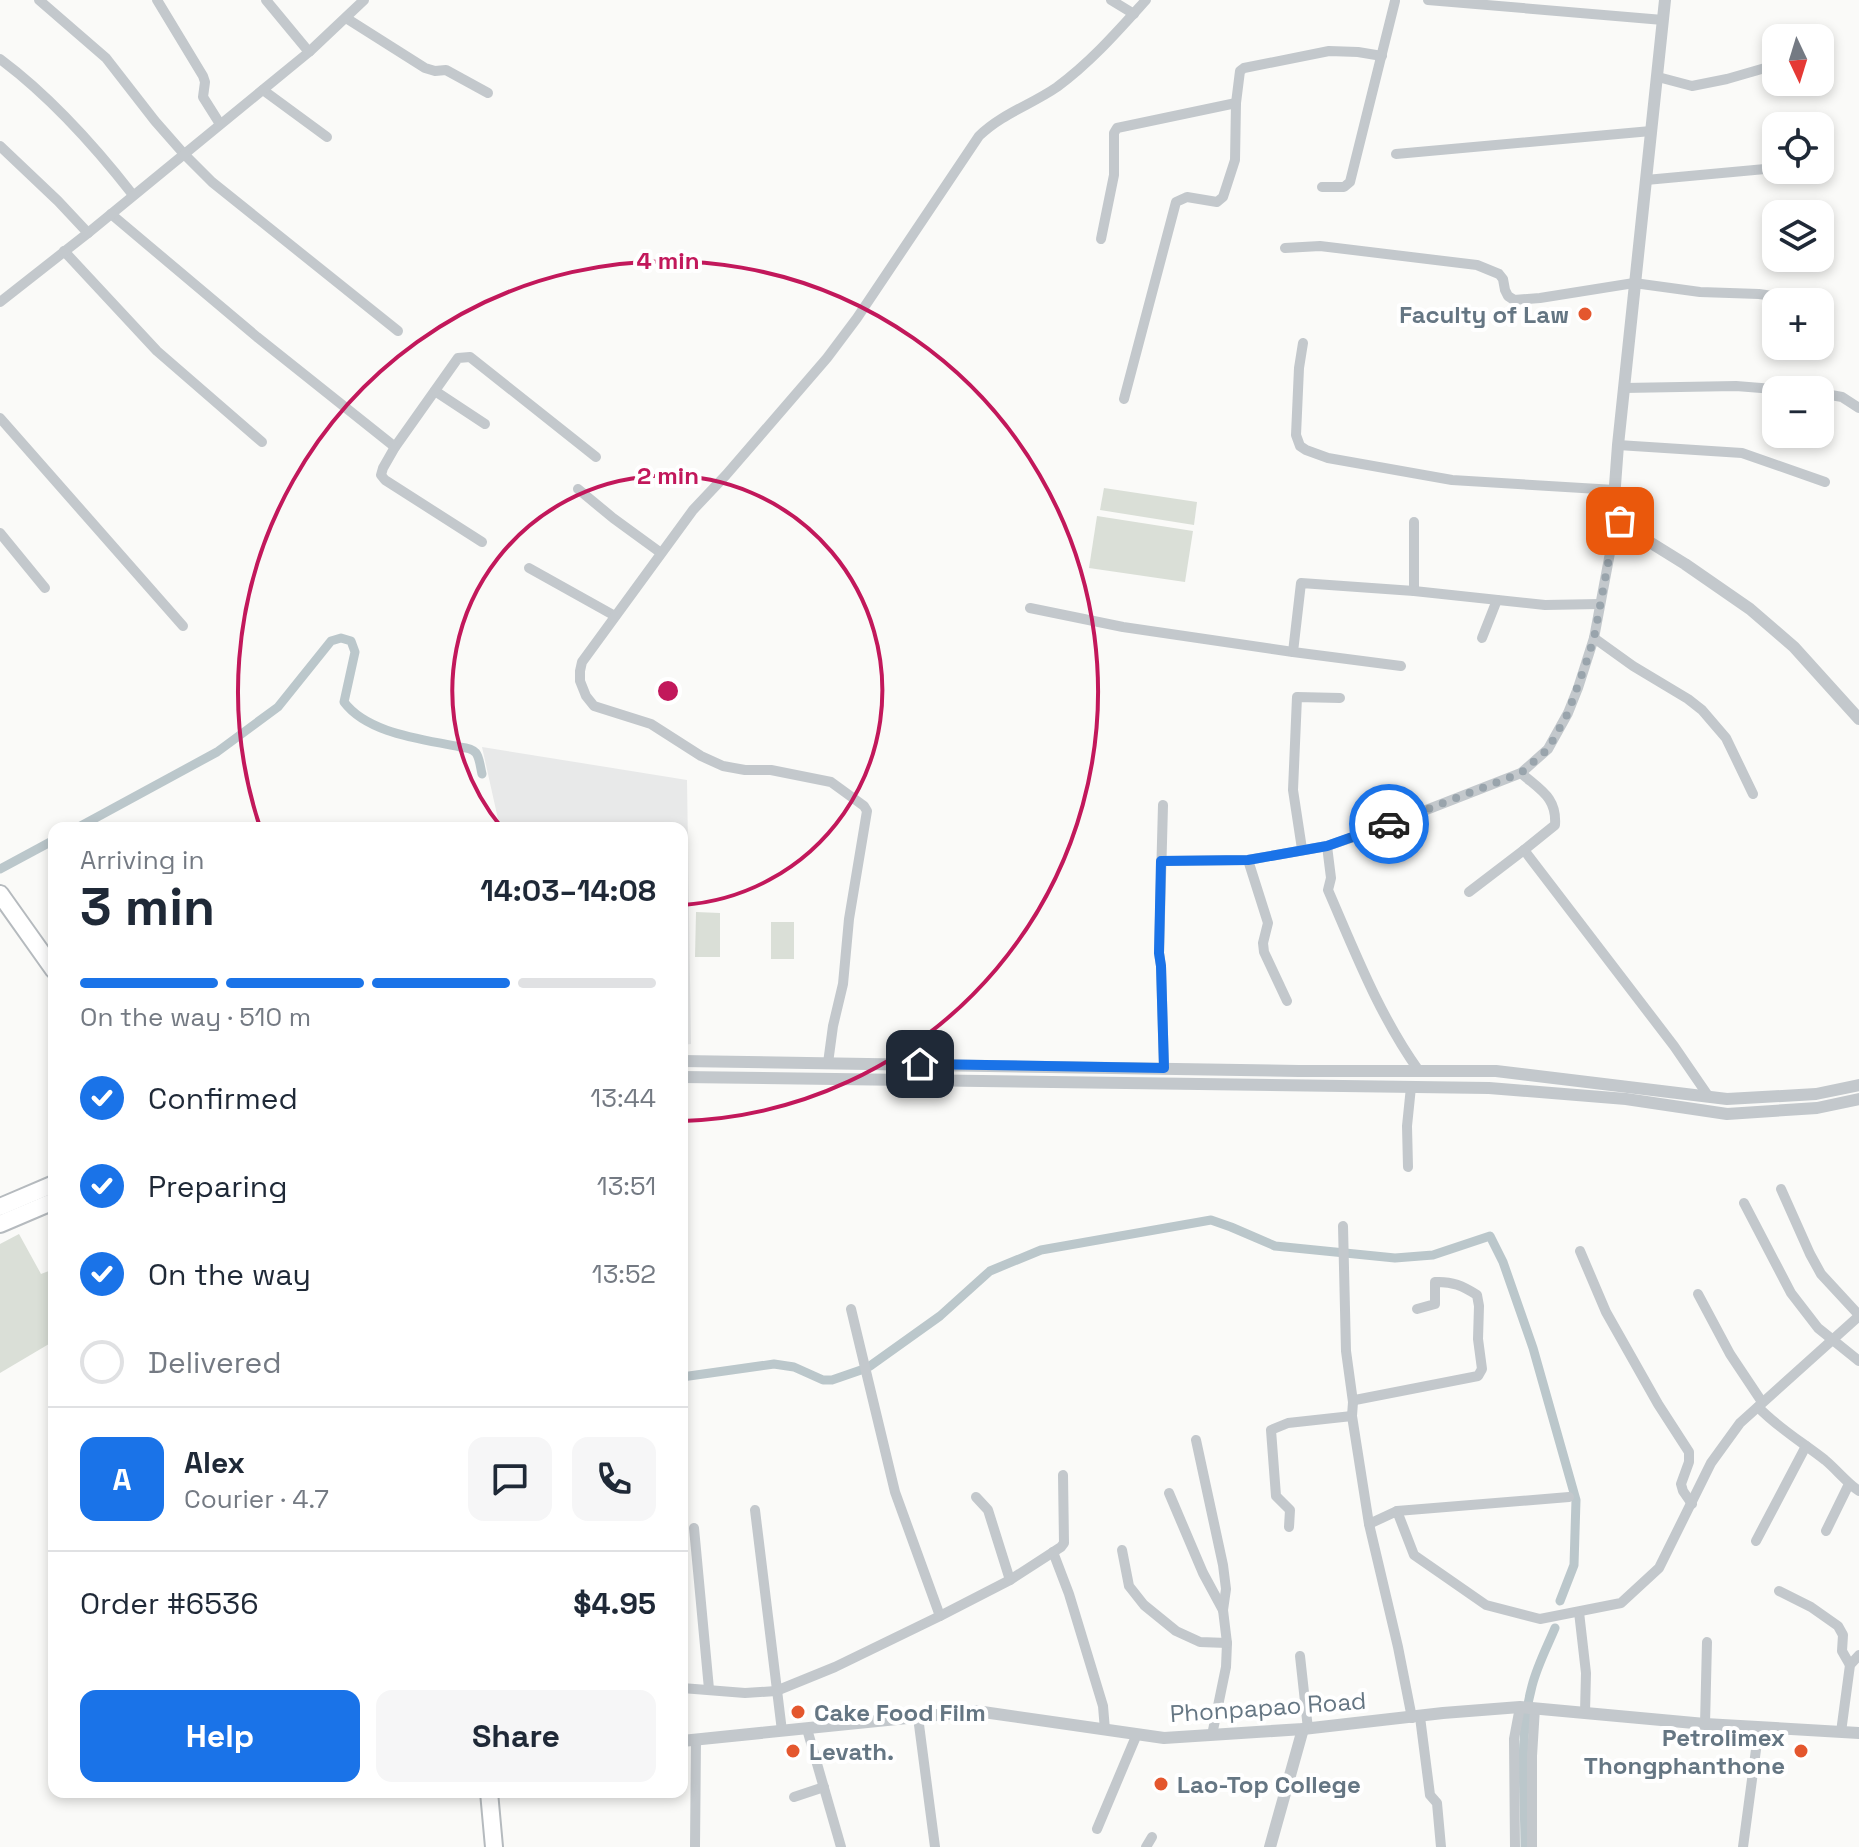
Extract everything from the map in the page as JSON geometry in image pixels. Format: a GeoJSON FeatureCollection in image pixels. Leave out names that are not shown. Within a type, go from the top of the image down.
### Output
{"type":"FeatureCollection","features":[{"type":"Feature","properties":{"kind":"main road"},"geometry":{"type":"LineString","coordinates":[[0,894],[48,962]]}},
{"type":"Feature","properties":{"kind":"main road"},"geometry":{"type":"LineString","coordinates":[[0,1207],[48,1187]]}},
{"type":"Feature","properties":{"kind":"main road"},"geometry":{"type":"LineString","coordinates":[[0,1224],[48,1204]]}},
{"type":"Feature","properties":{"kind":"main road"},"geometry":{"type":"LineString","coordinates":[[490,1798],[494,1847]]}},
{"type":"Feature","properties":{"kind":"street"},"geometry":{"type":"LineString","coordinates":[[39,0],[106,58],[155,121],[212,182],[398,331]]}},
{"type":"Feature","properties":{"kind":"street"},"geometry":{"type":"LineString","coordinates":[[157,0],[203,76],[203,97],[220,124]]}},
{"type":"Feature","properties":{"kind":"street"},"geometry":{"type":"LineString","coordinates":[[266,0],[309,52]]}},
{"type":"Feature","properties":{"kind":"street"},"geometry":{"type":"LineString","coordinates":[[0,302],[309,52],[364,0]]}},
{"type":"Feature","properties":{"kind":"street"},"geometry":{"type":"LineString","coordinates":[[1111,0],[1134,14]]}},
{"type":"Feature","properties":{"kind":"street"},"geometry":{"type":"LineString","coordinates":[[828,1063],[843,984],[849,919],[867,811],[864,806],[831,782],[771,770],[723,766],[701,756],[651,724],[594,706],[580,681],[582,662],[693,510],[850,328],[979,136],[992,123],[1054,89],[1076,72],[1095,56],[1146,0]]}},
{"type":"Feature","properties":{"kind":"street"},"geometry":{"type":"LineString","coordinates":[[1322,187],[1344,187],[1350,182],[1382,56],[1392,0],[1405,0]]}},
{"type":"Feature","properties":{"kind":"street"},"geometry":{"type":"LineString","coordinates":[[1428,0],[1663,20]]}},
{"type":"Feature","properties":{"kind":"street"},"geometry":{"type":"LineString","coordinates":[[1665,0],[1618,445],[1615,508],[1620,521],[1627,528],[1750,609],[1794,647],[1859,719]]}},
{"type":"Feature","properties":{"kind":"street"},"geometry":{"type":"LineString","coordinates":[[346,18],[425,68],[446,70],[488,93]]}},
{"type":"Feature","properties":{"kind":"street"},"geometry":{"type":"LineString","coordinates":[[1124,399],[1176,202],[1187,197],[1217,202],[1223,197],[1235,160],[1240,71],[1329,51],[1382,56]]}},
{"type":"Feature","properties":{"kind":"street"},"geometry":{"type":"LineString","coordinates":[[0,59],[60,111],[101,154],[133,195]]}},
{"type":"Feature","properties":{"kind":"street"},"geometry":{"type":"LineString","coordinates":[[1658,77],[1692,86],[1762,69]]}},
{"type":"Feature","properties":{"kind":"street"},"geometry":{"type":"LineString","coordinates":[[263,90],[327,137]]}},
{"type":"Feature","properties":{"kind":"street"},"geometry":{"type":"LineString","coordinates":[[1101,239],[1114,175],[1114,133],[1117,128],[1236,103]]}},
{"type":"Feature","properties":{"kind":"street"},"geometry":{"type":"LineString","coordinates":[[1396,154],[1651,131]]}},
{"type":"Feature","properties":{"kind":"street"},"geometry":{"type":"LineString","coordinates":[[0,146],[88,233]]}},
{"type":"Feature","properties":{"kind":"street"},"geometry":{"type":"LineString","coordinates":[[1646,180],[1762,169]]}},
{"type":"Feature","properties":{"kind":"street"},"geometry":{"type":"LineString","coordinates":[[111,214],[257,337],[395,447]]}},
{"type":"Feature","properties":{"kind":"street"},"geometry":{"type":"LineString","coordinates":[[1285,248],[1320,246],[1477,265],[1499,274],[1508,296],[1514,300],[1634,283],[1700,292],[1762,294]]}},
{"type":"Feature","properties":{"kind":"street"},"geometry":{"type":"LineString","coordinates":[[64,251],[157,351],[262,442]]}},
{"type":"Feature","properties":{"kind":"street"},"geometry":{"type":"LineString","coordinates":[[1303,343],[1296,435],[1300,446],[1306,450],[1328,458],[1452,480],[1615,490]]}},
{"type":"Feature","properties":{"kind":"street"},"geometry":{"type":"LineString","coordinates":[[482,542],[381,475],[395,447],[458,358],[470,357],[596,457]]}},
{"type":"Feature","properties":{"kind":"street"},"geometry":{"type":"LineString","coordinates":[[1624,388],[1762,388]]}},
{"type":"Feature","properties":{"kind":"street"},"geometry":{"type":"LineString","coordinates":[[435,391],[485,424]]}},
{"type":"Feature","properties":{"kind":"street"},"geometry":{"type":"LineString","coordinates":[[1834,396],[1859,408]]}},
{"type":"Feature","properties":{"kind":"street"},"geometry":{"type":"LineString","coordinates":[[0,418],[183,626]]}},
{"type":"Feature","properties":{"kind":"street"},"geometry":{"type":"LineString","coordinates":[[1618,445],[1742,453],[1825,482]]}},
{"type":"Feature","properties":{"kind":"street"},"geometry":{"type":"LineString","coordinates":[[578,489],[661,553]]}},
{"type":"Feature","properties":{"kind":"street"},"geometry":{"type":"LineString","coordinates":[[1161,861],[1248,860],[1327,846],[1521,773],[1548,749],[1568,713],[1594,638],[1613,537],[1620,521]]}},
{"type":"Feature","properties":{"kind":"street"},"geometry":{"type":"LineString","coordinates":[[1414,522],[1414,591]]}},
{"type":"Feature","properties":{"kind":"street"},"geometry":{"type":"LineString","coordinates":[[0,533],[45,588]]}},
{"type":"Feature","properties":{"kind":"street"},"geometry":{"type":"LineString","coordinates":[[529,568],[615,616]]}},
{"type":"Feature","properties":{"kind":"street"},"geometry":{"type":"LineString","coordinates":[[1293,652],[1301,583],[1545,605],[1600,604]]}},
{"type":"Feature","properties":{"kind":"street"},"geometry":{"type":"LineString","coordinates":[[1482,638],[1497,600]]}},
{"type":"Feature","properties":{"kind":"street"},"geometry":{"type":"LineString","coordinates":[[1030,608],[1123,627],[1401,666]]}},
{"type":"Feature","properties":{"kind":"street"},"geometry":{"type":"LineString","coordinates":[[1594,638],[1702,710],[1726,738],[1753,794]]}},
{"type":"Feature","properties":{"kind":"street"},"geometry":{"type":"LineString","coordinates":[[1302,849],[1293,790],[1297,697],[1340,698]]}},
{"type":"Feature","properties":{"kind":"street"},"geometry":{"type":"LineString","coordinates":[[1469,892],[1555,825],[1556,813],[1552,800],[1521,773]]}},
{"type":"Feature","properties":{"kind":"street"},"geometry":{"type":"LineString","coordinates":[[1163,805],[1159,953],[1164,1068]]}},
{"type":"Feature","properties":{"kind":"street"},"geometry":{"type":"LineString","coordinates":[[1327,846],[1331,878],[1328,890],[1363,974],[1392,1031],[1419,1071]]}},
{"type":"Feature","properties":{"kind":"street"},"geometry":{"type":"LineString","coordinates":[[1524,850],[1674,1046],[1709,1097]]}},
{"type":"Feature","properties":{"kind":"street"},"geometry":{"type":"LineString","coordinates":[[1248,860],[1268,923],[1264,952],[1287,1001]]}},
{"type":"Feature","properties":{"kind":"street"},"geometry":{"type":"LineString","coordinates":[[688,1061],[1496,1071],[1727,1099],[1816,1094],[1859,1085]]}},
{"type":"Feature","properties":{"kind":"street"},"geometry":{"type":"LineString","coordinates":[[688,1077],[1489,1088],[1626,1099],[1727,1114],[1817,1108],[1859,1099]]}},
{"type":"Feature","properties":{"kind":"street"},"geometry":{"type":"LineString","coordinates":[[1408,1167],[1407,1126],[1411,1087]]}},
{"type":"Feature","properties":{"kind":"street"},"geometry":{"type":"LineString","coordinates":[[1397,1511],[1414,1555],[1486,1605],[1540,1619],[1621,1603],[1659,1568],[1711,1463],[1740,1423],[1859,1316],[1821,1274],[1781,1189]]}},
{"type":"Feature","properties":{"kind":"street"},"geometry":{"type":"LineString","coordinates":[[1744,1203],[1791,1293],[1818,1328],[1859,1361]]}},
{"type":"Feature","properties":{"kind":"street"},"geometry":{"type":"LineString","coordinates":[[1343,1226],[1346,1351],[1352,1416],[1369,1524],[1416,1717],[1430,1795],[1437,1803],[1441,1847]]}},
{"type":"Feature","properties":{"kind":"street"},"geometry":{"type":"LineString","coordinates":[[1580,1251],[1606,1312],[1689,1452],[1689,1462],[1681,1484],[1692,1504]]}},
{"type":"Feature","properties":{"kind":"street"},"geometry":{"type":"LineString","coordinates":[[1353,1402],[1478,1376],[1482,1369],[1477,1295],[1450,1281],[1435,1282],[1435,1304],[1417,1309]]}},
{"type":"Feature","properties":{"kind":"street"},"geometry":{"type":"LineString","coordinates":[[1698,1294],[1730,1354],[1774,1424],[1827,1461],[1859,1491]]}},
{"type":"Feature","properties":{"kind":"street"},"geometry":{"type":"LineString","coordinates":[[851,1309],[895,1492],[940,1616]]}},
{"type":"Feature","properties":{"kind":"street"},"geometry":{"type":"LineString","coordinates":[[1289,1527],[1290,1510],[1276,1496],[1271,1430],[1288,1423],[1352,1416]]}},
{"type":"Feature","properties":{"kind":"street"},"geometry":{"type":"LineString","coordinates":[[1196,1440],[1226,1589],[1223,1610],[1226,1667],[1212,1735]]}},
{"type":"Feature","properties":{"kind":"street"},"geometry":{"type":"LineString","coordinates":[[1756,1541],[1806,1446]]}},
{"type":"Feature","properties":{"kind":"street"},"geometry":{"type":"LineString","coordinates":[[688,1688],[745,1693],[776,1691],[835,1667],[1010,1580],[1064,1543],[1063,1475]]}},
{"type":"Feature","properties":{"kind":"street"},"geometry":{"type":"LineString","coordinates":[[1826,1531],[1849,1484]]}},
{"type":"Feature","properties":{"kind":"street"},"geometry":{"type":"LineString","coordinates":[[1169,1493],[1203,1573],[1223,1610]]}},
{"type":"Feature","properties":{"kind":"street"},"geometry":{"type":"LineString","coordinates":[[976,1497],[988,1510],[1010,1580]]}},
{"type":"Feature","properties":{"kind":"street"},"geometry":{"type":"LineString","coordinates":[[1369,1524],[1397,1511],[1569,1497]]}},
{"type":"Feature","properties":{"kind":"street"},"geometry":{"type":"LineString","coordinates":[[755,1510],[782,1731]]}},
{"type":"Feature","properties":{"kind":"street"},"geometry":{"type":"LineString","coordinates":[[694,1528],[709,1689]]}},
{"type":"Feature","properties":{"kind":"street"},"geometry":{"type":"LineString","coordinates":[[1122,1550],[1129,1586],[1144,1605],[1176,1631],[1200,1642],[1227,1643]]}},
{"type":"Feature","properties":{"kind":"street"},"geometry":{"type":"LineString","coordinates":[[1053,1552],[1103,1706],[1105,1730]]}},
{"type":"Feature","properties":{"kind":"street"},"geometry":{"type":"LineString","coordinates":[[1779,1591],[1811,1607],[1838,1626],[1843,1635],[1842,1651],[1850,1665]]}},
{"type":"Feature","properties":{"kind":"street"},"geometry":{"type":"LineString","coordinates":[[1579,1612],[1586,1673],[1585,1712]]}},
{"type":"Feature","properties":{"kind":"street"},"geometry":{"type":"LineString","coordinates":[[1705,1724],[1707,1642]]}},
{"type":"Feature","properties":{"kind":"street"},"geometry":{"type":"LineString","coordinates":[[1841,1732],[1850,1665],[1859,1655]]}},
{"type":"Feature","properties":{"kind":"street"},"geometry":{"type":"LineString","coordinates":[[1270,1847],[1305,1729],[1300,1656]]}},
{"type":"Feature","properties":{"kind":"street"},"geometry":{"type":"LineString","coordinates":[[1515,1847],[1514,1739],[1529,1708]]}},
{"type":"Feature","properties":{"kind":"street"},"geometry":{"type":"LineString","coordinates":[[1529,1708],[1532,1847]]}},
{"type":"Feature","properties":{"kind":"street","name":"Phonpapao Road"},"geometry":{"type":"LineString","coordinates":[[688,1741],[976,1711],[1164,1738],[1305,1729],[1443,1713],[1529,1708],[1705,1724],[1859,1733]]}},
{"type":"Feature","properties":{"kind":"street"},"geometry":{"type":"LineString","coordinates":[[918,1717],[935,1847]]}},
{"type":"Feature","properties":{"kind":"street"},"geometry":{"type":"LineString","coordinates":[[1743,1847],[1759,1727]]}},
{"type":"Feature","properties":{"kind":"street"},"geometry":{"type":"LineString","coordinates":[[807,1729],[841,1847]]}},
{"type":"Feature","properties":{"kind":"street"},"geometry":{"type":"LineString","coordinates":[[1097,1829],[1137,1734]]}},
{"type":"Feature","properties":{"kind":"street"},"geometry":{"type":"LineString","coordinates":[[695,1847],[696,1740]]}},
{"type":"Feature","properties":{"kind":"street"},"geometry":{"type":"LineString","coordinates":[[794,1797],[824,1787]]}},
{"type":"Feature","properties":{"kind":"shaded area"},"geometry":{"type":"Polygon","coordinates":[[[1104,488],[1197,502],[1194,525],[1100,510],[1104,488]]]}},
{"type":"Feature","properties":{"kind":"shaded area"},"geometry":{"type":"Polygon","coordinates":[[[1097,516],[1193,531],[1185,582],[1089,568],[1097,516]]]}},
{"type":"Feature","properties":{"kind":"shaded area"},"geometry":{"type":"Polygon","coordinates":[[[482,747],[687,780],[688,822],[499,822],[482,747]]]}},
{"type":"Feature","properties":{"kind":"shaded area"},"geometry":{"type":"Polygon","coordinates":[[[688,846],[691,1044],[688,1044],[688,846]]]}},
{"type":"Feature","properties":{"kind":"shaded area"},"geometry":{"type":"Polygon","coordinates":[[[696,912],[720,913],[720,957],[695,957],[696,912]]]}},
{"type":"Feature","properties":{"kind":"shaded area"},"geometry":{"type":"Polygon","coordinates":[[[771,922],[794,922],[794,959],[771,959],[771,922]]]}},
{"type":"Feature","properties":{"kind":"shaded area"},"geometry":{"type":"Polygon","coordinates":[[[19,1234],[41,1274],[48,1271],[48,1345],[0,1373],[0,1244],[19,1234]]]}},
{"type":"Feature","properties":{"kind":"waterway"},"geometry":{"type":"LineString","coordinates":[[88,822],[217,752],[278,707],[331,641],[341,638],[351,641],[355,652],[344,702],[354,713],[397,734],[471,750],[477,754],[482,774]]}},
{"type":"Feature","properties":{"kind":"waterway"},"geometry":{"type":"LineString","coordinates":[[0,869],[48,843]]}},
{"type":"Feature","properties":{"kind":"waterway"},"geometry":{"type":"LineString","coordinates":[[870,1366],[940,1316],[990,1271],[1041,1250],[1211,1220],[1275,1246],[1395,1258],[1433,1255],[1490,1236],[1503,1262],[1533,1348],[1576,1500],[1574,1565],[1560,1601]]}},
{"type":"Feature","properties":{"kind":"waterway"},"geometry":{"type":"LineString","coordinates":[[688,1376],[774,1364],[794,1367],[823,1380],[861,1370]]}},
{"type":"Feature","properties":{"kind":"waterway"},"geometry":{"type":"LineString","coordinates":[[1525,1847],[1525,1726],[1532,1686],[1555,1628]]}},
{"type":"Feature","properties":{"kind":"way so far"},"geometry":{"type":"LineString","coordinates":[[1389,824],[1521,773],[1548,749],[1568,713],[1594,638],[1613,537],[1620,521]]}},
{"type":"Feature","properties":{"kind":"place","name":"Faculty of Law"},"geometry":{"type":"Point","coordinates":[1585,314]}},
{"type":"Feature","properties":{"kind":"place","name":"Cake Food Film"},"geometry":{"type":"Point","coordinates":[798,1712]}},
{"type":"Feature","properties":{"kind":"place","name":"Levath."},"geometry":{"type":"Point","coordinates":[793,1751]}},
{"type":"Feature","properties":{"kind":"place","name":"Petrolimex Thongphanthone"},"geometry":{"type":"Point","coordinates":[1801,1751]}},
{"type":"Feature","properties":{"kind":"place","name":"Lao-Top College"},"geometry":{"type":"Point","coordinates":[1161,1784]}},
{"type":"Feature","properties":{"kind":"route"},"geometry":{"type":"LineString","coordinates":[[920,1064],[1164,1068],[1159,953],[1161,861],[1248,860],[1327,846],[1389,824]]}}]}
